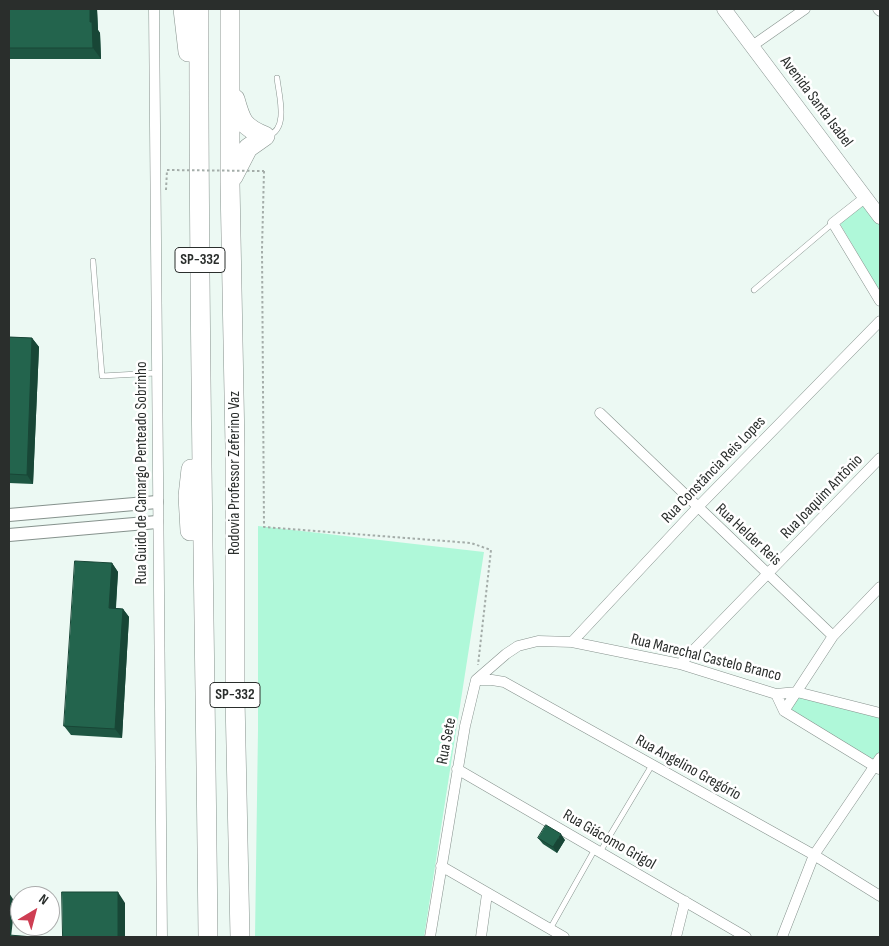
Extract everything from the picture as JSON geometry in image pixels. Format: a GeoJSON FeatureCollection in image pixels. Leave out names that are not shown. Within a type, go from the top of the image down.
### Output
{"type":"FeatureCollection","features":[{"type":"Feature","properties":{"kind":"highway"},"geometry":{"type":"LineString","coordinates":[[183,9],[198,133]]}},
{"type":"Feature","properties":{"kind":"highway","name":"Rodovia Professor Zeferino Vaz"},"geometry":{"type":"LineString","coordinates":[[199,9],[201,512],[205,627],[208,937]]}},
{"type":"Feature","properties":{"kind":"highway","name":"Rodovia Professor Zeferino Vaz"},"geometry":{"type":"LineString","coordinates":[[230,9],[230,183],[240,937]]}},
{"type":"Feature","properties":{"kind":"highway"},"geometry":{"type":"LineString","coordinates":[[230,82],[240,116],[245,126],[265,136],[248,148],[230,183]]}},
{"type":"Feature","properties":{"kind":"main road","name":"Avenida Santa Isabel"},"geometry":{"type":"LineString","coordinates":[[724,9],[880,217]]}},
{"type":"Feature","properties":{"kind":"street","name":"Rua Guido de Camargo Penteado Sobrinho"},"geometry":{"type":"LineString","coordinates":[[154,9],[162,937]]}},
{"type":"Feature","properties":{"kind":"street"},"geometry":{"type":"LineString","coordinates":[[752,46],[805,9]]}},
{"type":"Feature","properties":{"kind":"street"},"geometry":{"type":"LineString","coordinates":[[866,197],[833,223],[880,301]]}},
{"type":"Feature","properties":{"kind":"street","name":"Rua Constância Reis Lopes"},"geometry":{"type":"LineString","coordinates":[[572,642],[697,508],[880,321]]}},
{"type":"Feature","properties":{"kind":"street","name":"Rua Helder Reis"},"geometry":{"type":"LineString","coordinates":[[600,413],[832,636]]}},
{"type":"Feature","properties":{"kind":"street","name":"Rua Joaquim Antônio"},"geometry":{"type":"LineString","coordinates":[[680,664],[880,458]]}},
{"type":"Feature","properties":{"kind":"street"},"geometry":{"type":"LineString","coordinates":[[9,515],[157,502]]}},
{"type":"Feature","properties":{"kind":"street"},"geometry":{"type":"LineString","coordinates":[[9,535],[158,522]]}},
{"type":"Feature","properties":{"kind":"street"},"geometry":{"type":"LineString","coordinates":[[784,711],[832,636],[880,587]]}},
{"type":"Feature","properties":{"kind":"street","name":"Rua Marechal Castelo Branco"},"geometry":{"type":"LineString","coordinates":[[476,680],[518,646],[538,641],[572,642],[680,664],[776,694],[796,692],[880,713]]}},
{"type":"Feature","properties":{"kind":"street","name":"Rua Angelino Gregório"},"geometry":{"type":"LineString","coordinates":[[476,680],[504,682],[814,855],[880,896]]}},
{"type":"Feature","properties":{"kind":"street","name":"Rua Sete"},"geometry":{"type":"LineString","coordinates":[[430,937],[457,769],[476,680]]}},
{"type":"Feature","properties":{"kind":"street"},"geometry":{"type":"LineString","coordinates":[[776,694],[784,711],[879,765],[814,855],[782,937]]}},
{"type":"Feature","properties":{"kind":"street","name":"Rua Giácomo Grigol"},"geometry":{"type":"LineString","coordinates":[[457,769],[746,937]]}},
{"type":"Feature","properties":{"kind":"street"},"geometry":{"type":"LineString","coordinates":[[441,866],[564,937]]}},
{"type":"Feature","properties":{"kind":"street"},"geometry":{"type":"LineString","coordinates":[[481,937],[487,894]]}},
{"type":"Feature","properties":{"kind":"street"},"geometry":{"type":"LineString","coordinates":[[676,937],[685,900]]}},
{"type":"Feature","properties":{"kind":"lane"},"geometry":{"type":"LineString","coordinates":[[265,136],[270,136],[277,132],[280,124],[277,78]]}},
{"type":"Feature","properties":{"kind":"lane"},"geometry":{"type":"LineString","coordinates":[[754,290],[833,223]]}},
{"type":"Feature","properties":{"kind":"lane"},"geometry":{"type":"LineString","coordinates":[[93,261],[102,376],[156,373]]}},
{"type":"Feature","properties":{"kind":"lane"},"geometry":{"type":"LineString","coordinates":[[550,929],[652,765]]}},
{"type":"Feature","properties":{"kind":"path"},"geometry":{"type":"LineString","coordinates":[[167,170],[264,171],[262,249],[264,527],[471,544],[491,550],[476,680]]}},
{"type":"Feature","properties":{"kind":"green space"},"geometry":{"type":"Polygon","coordinates":[[[865,201],[880,221],[880,292],[839,222],[865,201]]]}},
{"type":"Feature","properties":{"kind":"green space"},"geometry":{"type":"Polygon","coordinates":[[[258,526],[484,552],[424,937],[255,937],[258,526]]]}},
{"type":"Feature","properties":{"kind":"green space"},"geometry":{"type":"Polygon","coordinates":[[[798,695],[880,716],[880,753],[875,762],[787,713],[798,695]]]}},
{"type":"Feature","properties":{"kind":"building"},"geometry":{"type":"Polygon","coordinates":[[[9,9],[90,9],[93,48],[9,48],[9,9]]]}},
{"type":"Feature","properties":{"kind":"building"},"geometry":{"type":"Polygon","coordinates":[[[9,337],[32,338],[27,475],[9,474],[9,337]]]}},
{"type":"Feature","properties":{"kind":"building"},"geometry":{"type":"Polygon","coordinates":[[[75,561],[112,563],[109,608],[123,609],[115,729],[64,726],[75,561]]]}},
{"type":"Feature","properties":{"kind":"building"},"geometry":{"type":"Polygon","coordinates":[[[546,825],[561,834],[553,847],[538,838],[546,825]]]}},
{"type":"Feature","properties":{"kind":"building"},"geometry":{"type":"Polygon","coordinates":[[[62,892],[118,892],[118,937],[63,937],[62,892]]]}},
{"type":"Feature","properties":{"kind":"building"},"geometry":{"type":"Polygon","coordinates":[[[9,935],[33,937],[9,937],[9,935]]]}}]}
